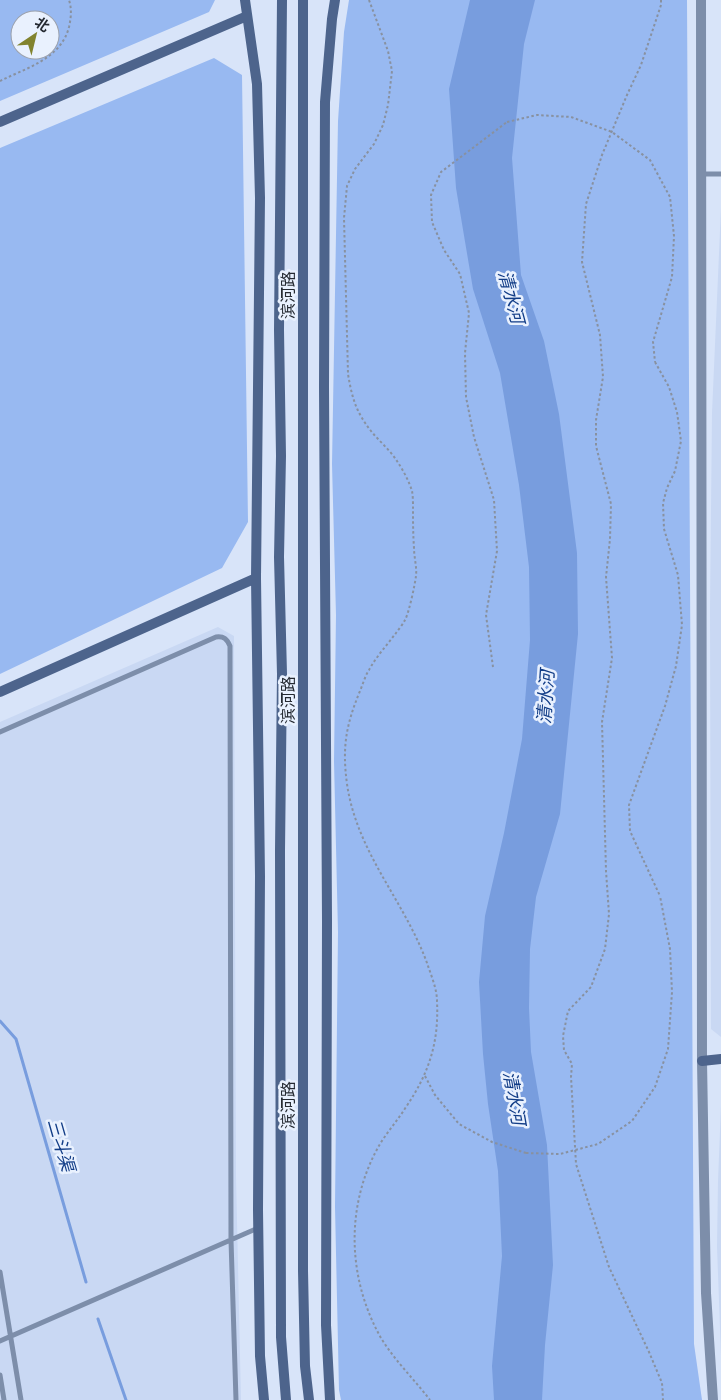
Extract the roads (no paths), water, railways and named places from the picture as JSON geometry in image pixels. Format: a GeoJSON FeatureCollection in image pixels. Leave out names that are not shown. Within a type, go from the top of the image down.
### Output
{"type":"FeatureCollection","features":[{"type":"Feature","properties":{"kind":"street"},"geometry":{"type":"LineString","coordinates":[[245,0],[257,84],[260,198],[256,578],[260,876],[260,1356],[264,1400]]}},
{"type":"Feature","properties":{"kind":"street","name":"滨河路"},"geometry":{"type":"LineString","coordinates":[[303,0],[303,1270],[305,1366],[309,1400]]}},
{"type":"Feature","properties":{"kind":"street"},"geometry":{"type":"LineString","coordinates":[[330,1400],[326,1325],[325,102],[335,0]]}},
{"type":"Feature","properties":{"kind":"street"},"geometry":{"type":"LineString","coordinates":[[701,0],[702,1061],[706,1293],[713,1400]]}},
{"type":"Feature","properties":{"kind":"street","name":"滨河路"},"geometry":{"type":"LineString","coordinates":[[282,1],[279,557],[282,674],[280,842],[282,1337],[286,1400]]}},
{"type":"Feature","properties":{"kind":"street"},"geometry":{"type":"LineString","coordinates":[[0,122],[247,16]]}},
{"type":"Feature","properties":{"kind":"street"},"geometry":{"type":"LineString","coordinates":[[0,692],[256,578]]}},
{"type":"Feature","properties":{"kind":"street"},"geometry":{"type":"LineString","coordinates":[[702,1061],[721,1059]]}},
{"type":"Feature","properties":{"kind":"lane"},"geometry":{"type":"LineString","coordinates":[[701,174],[721,174]]}},
{"type":"Feature","properties":{"kind":"lane"},"geometry":{"type":"LineString","coordinates":[[0,732],[216,637],[221,636],[227,639],[230,646],[231,1240],[236,1400]]}},
{"type":"Feature","properties":{"kind":"lane"},"geometry":{"type":"LineString","coordinates":[[0,1342],[259,1228]]}},
{"type":"Feature","properties":{"kind":"lane"},"geometry":{"type":"LineString","coordinates":[[0,1272],[21,1400]]}},
{"type":"Feature","properties":{"kind":"lane"},"geometry":{"type":"LineString","coordinates":[[0,1375],[4,1400]]}},
{"type":"Feature","properties":{"kind":"water","name":"清水河"},"geometry":{"type":"Polygon","coordinates":[[[470,0],[535,0],[524,44],[512,158],[521,275],[544,341],[559,414],[577,553],[578,634],[560,814],[536,897],[530,949],[529,1008],[531,1052],[547,1145],[553,1265],[542,1400],[494,1400],[492,1366],[502,1256],[498,1171],[488,1104],[479,982],[485,916],[504,833],[522,739],[530,640],[529,567],[519,485],[500,373],[473,289],[456,188],[449,89],[470,0]]]}},
{"type":"Feature","properties":{"kind":"waterway","name":"三斗渠"},"geometry":{"type":"LineString","coordinates":[[0,1021],[16,1039],[86,1282]]}},
{"type":"Feature","properties":{"kind":"waterway","name":"三斗渠"},"geometry":{"type":"LineString","coordinates":[[98,1319],[126,1400]]}}]}
